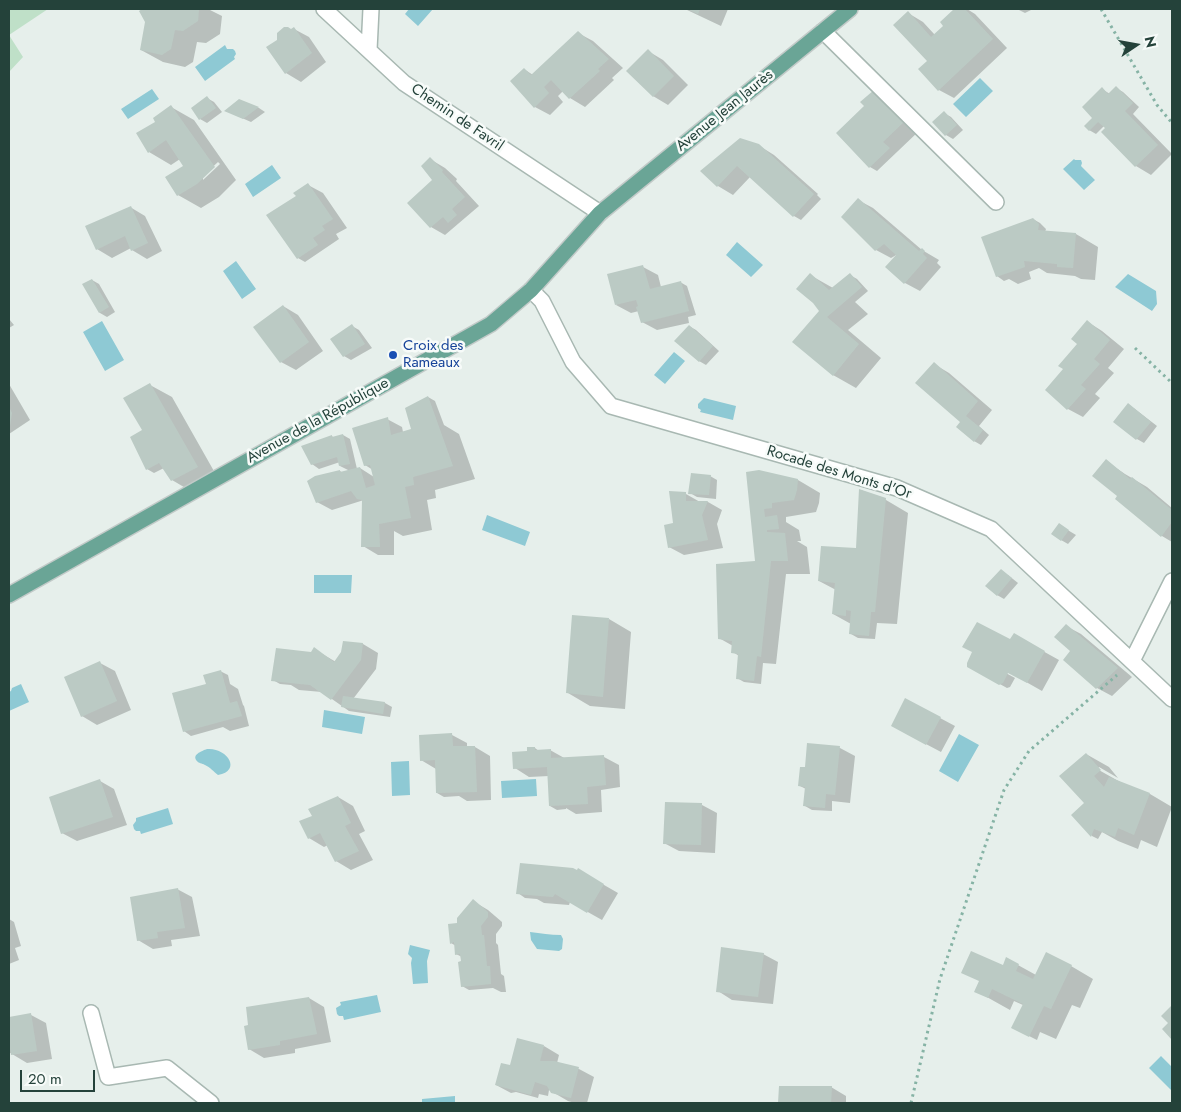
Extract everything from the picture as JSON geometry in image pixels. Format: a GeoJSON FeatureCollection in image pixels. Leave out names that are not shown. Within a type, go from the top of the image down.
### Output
{"type":"FeatureCollection","features":[{"type":"Feature","properties":{"kind":"main road","name":"Avenue Jean Jaurès"},"geometry":{"type":"LineString","coordinates":[[600,213],[850,9]]}},
{"type":"Feature","properties":{"kind":"main road","name":"Avenue de la République"},"geometry":{"type":"LineString","coordinates":[[9,595],[491,324],[531,290],[600,213]]}},
{"type":"Feature","properties":{"kind":"street","name":"Chemin de Favril"},"geometry":{"type":"LineString","coordinates":[[324,9],[404,83],[600,213]]}},
{"type":"Feature","properties":{"kind":"street"},"geometry":{"type":"LineString","coordinates":[[369,50],[371,9]]}},
{"type":"Feature","properties":{"kind":"street"},"geometry":{"type":"LineString","coordinates":[[823,31],[996,202]]}},
{"type":"Feature","properties":{"kind":"street","name":"Rocade des Monts d'Or"},"geometry":{"type":"LineString","coordinates":[[531,290],[542,301],[573,362],[612,406],[897,488],[991,529],[1172,699]]}},
{"type":"Feature","properties":{"kind":"street"},"geometry":{"type":"LineString","coordinates":[[1132,662],[1172,581]]}},
{"type":"Feature","properties":{"kind":"street"},"geometry":{"type":"LineString","coordinates":[[91,1013],[108,1077],[167,1068],[211,1103]]}},
{"type":"Feature","properties":{"kind":"path"},"geometry":{"type":"LineString","coordinates":[[1101,9],[1157,105],[1172,124]]}},
{"type":"Feature","properties":{"kind":"path"},"geometry":{"type":"LineString","coordinates":[[1135,348],[1172,382]]}},
{"type":"Feature","properties":{"kind":"path"},"geometry":{"type":"LineString","coordinates":[[911,1103],[940,979],[1004,790],[1029,751],[1132,662]]}},
{"type":"Feature","properties":{"kind":"green space"},"geometry":{"type":"Polygon","coordinates":[[[9,9],[48,9],[9,35],[9,9]]]}},
{"type":"Feature","properties":{"kind":"green space"},"geometry":{"type":"Polygon","coordinates":[[[9,35],[23,57],[9,72],[9,35]]]}},
{"type":"Feature","properties":{"kind":"water"},"geometry":{"type":"Polygon","coordinates":[[[409,9],[433,9],[418,26],[405,14],[409,9]]]}},
{"type":"Feature","properties":{"kind":"water"},"geometry":{"type":"Polygon","coordinates":[[[225,45],[227,49],[235,51],[235,59],[205,81],[195,67],[225,45]]]}},
{"type":"Feature","properties":{"kind":"water"},"geometry":{"type":"Polygon","coordinates":[[[980,78],[993,91],[966,117],[953,104],[980,78]]]}},
{"type":"Feature","properties":{"kind":"water"},"geometry":{"type":"Polygon","coordinates":[[[152,89],[159,99],[128,119],[121,109],[152,89]]]}},
{"type":"Feature","properties":{"kind":"water"},"geometry":{"type":"Polygon","coordinates":[[[1074,159],[1081,160],[1081,166],[1095,180],[1084,190],[1063,169],[1074,159]]]}},
{"type":"Feature","properties":{"kind":"water"},"geometry":{"type":"Polygon","coordinates":[[[272,165],[281,178],[253,197],[245,184],[272,165]]]}},
{"type":"Feature","properties":{"kind":"water"},"geometry":{"type":"Polygon","coordinates":[[[737,242],[763,265],[751,277],[726,255],[737,242]]]}},
{"type":"Feature","properties":{"kind":"water"},"geometry":{"type":"Polygon","coordinates":[[[236,261],[256,289],[242,299],[223,271],[236,261]]]}},
{"type":"Feature","properties":{"kind":"water"},"geometry":{"type":"Polygon","coordinates":[[[1128,274],[1156,291],[1157,304],[1152,311],[1115,287],[1128,274]]]}},
{"type":"Feature","properties":{"kind":"water"},"geometry":{"type":"Polygon","coordinates":[[[102,321],[124,360],[105,371],[83,332],[102,321]]]}},
{"type":"Feature","properties":{"kind":"water"},"geometry":{"type":"Polygon","coordinates":[[[674,352],[685,361],[665,384],[654,375],[674,352]]]}},
{"type":"Feature","properties":{"kind":"water"},"geometry":{"type":"Polygon","coordinates":[[[704,398],[736,406],[733,420],[700,412],[698,404],[704,398]]]}},
{"type":"Feature","properties":{"kind":"water"},"geometry":{"type":"Polygon","coordinates":[[[487,515],[530,532],[525,546],[482,530],[487,515]]]}},
{"type":"Feature","properties":{"kind":"water"},"geometry":{"type":"Polygon","coordinates":[[[314,575],[352,575],[351,593],[314,593],[314,575]]]}},
{"type":"Feature","properties":{"kind":"water"},"geometry":{"type":"Polygon","coordinates":[[[21,684],[29,702],[9,711],[9,692],[12,688],[21,684]]]}},
{"type":"Feature","properties":{"kind":"water"},"geometry":{"type":"Polygon","coordinates":[[[324,710],[365,717],[362,734],[322,727],[324,710]]]}},
{"type":"Feature","properties":{"kind":"water"},"geometry":{"type":"Polygon","coordinates":[[[959,734],[979,745],[958,782],[939,771],[959,734]]]}},
{"type":"Feature","properties":{"kind":"water"},"geometry":{"type":"Polygon","coordinates":[[[207,749],[214,749],[225,755],[231,764],[230,769],[218,775],[209,767],[198,762],[195,757],[196,755],[207,749]]]}},
{"type":"Feature","properties":{"kind":"water"},"geometry":{"type":"Polygon","coordinates":[[[409,761],[410,795],[392,796],[391,762],[409,761]]]}},
{"type":"Feature","properties":{"kind":"water"},"geometry":{"type":"Polygon","coordinates":[[[536,779],[537,796],[502,798],[501,781],[536,779]]]}},
{"type":"Feature","properties":{"kind":"water"},"geometry":{"type":"Polygon","coordinates":[[[168,808],[173,824],[141,834],[140,831],[134,829],[133,825],[136,818],[168,808]]]}},
{"type":"Feature","properties":{"kind":"water"},"geometry":{"type":"Polygon","coordinates":[[[530,932],[561,935],[563,939],[562,949],[559,951],[537,949],[531,940],[530,932]]]}},
{"type":"Feature","properties":{"kind":"water"},"geometry":{"type":"Polygon","coordinates":[[[410,945],[430,950],[427,961],[428,983],[413,984],[412,958],[408,954],[410,945]]]}},
{"type":"Feature","properties":{"kind":"water"},"geometry":{"type":"Polygon","coordinates":[[[377,995],[381,1012],[344,1020],[343,1016],[337,1014],[336,1008],[341,1005],[340,1002],[377,995]]]}},
{"type":"Feature","properties":{"kind":"water"},"geometry":{"type":"Polygon","coordinates":[[[1161,1056],[1172,1067],[1172,1091],[1149,1068],[1161,1056]]]}},
{"type":"Feature","properties":{"kind":"water"},"geometry":{"type":"Polygon","coordinates":[[[455,1096],[455,1103],[422,1103],[422,1099],[455,1096]]]}},
{"type":"Feature","properties":{"kind":"building"},"geometry":{"type":"Polygon","coordinates":[[[142,9],[199,9],[198,21],[183,31],[175,30],[171,49],[162,55],[140,50],[145,22],[139,11],[142,9]]]}},
{"type":"Feature","properties":{"kind":"building"},"geometry":{"type":"Polygon","coordinates":[[[687,9],[700,9],[698,14],[687,9]]]}},
{"type":"Feature","properties":{"kind":"building"},"geometry":{"type":"Polygon","coordinates":[[[954,9],[965,9],[993,39],[938,91],[918,69],[927,61],[893,25],[908,11],[931,37],[943,26],[940,22],[954,9]]]}},
{"type":"Feature","properties":{"kind":"building"},"geometry":{"type":"Polygon","coordinates":[[[284,27],[291,29],[294,27],[312,53],[285,74],[266,47],[277,40],[277,33],[284,27]]]}},
{"type":"Feature","properties":{"kind":"building"},"geometry":{"type":"Polygon","coordinates":[[[578,31],[609,59],[598,69],[600,71],[569,99],[551,80],[544,87],[549,93],[534,108],[510,81],[524,68],[531,75],[578,31]]]}},
{"type":"Feature","properties":{"kind":"building"},"geometry":{"type":"Polygon","coordinates":[[[648,49],[674,76],[653,97],[626,71],[648,49]]]}},
{"type":"Feature","properties":{"kind":"building"},"geometry":{"type":"Polygon","coordinates":[[[1116,86],[1133,103],[1125,111],[1158,145],[1135,167],[1101,132],[1105,128],[1098,122],[1089,131],[1084,126],[1092,118],[1082,107],[1102,87],[1108,94],[1116,86]]]}},
{"type":"Feature","properties":{"kind":"building"},"geometry":{"type":"Polygon","coordinates":[[[874,90],[905,121],[883,142],[890,148],[869,168],[836,133],[864,106],[860,102],[874,90]]]}},
{"type":"Feature","properties":{"kind":"building"},"geometry":{"type":"Polygon","coordinates":[[[207,96],[216,108],[199,120],[191,108],[207,96]]]}},
{"type":"Feature","properties":{"kind":"building"},"geometry":{"type":"Polygon","coordinates":[[[239,99],[259,107],[243,119],[224,111],[239,99]]]}},
{"type":"Feature","properties":{"kind":"building"},"geometry":{"type":"Polygon","coordinates":[[[171,105],[215,167],[197,184],[177,196],[165,177],[183,166],[166,140],[148,153],[136,133],[155,122],[153,118],[171,105]]]}},
{"type":"Feature","properties":{"kind":"building"},"geometry":{"type":"Polygon","coordinates":[[[944,111],[957,125],[945,136],[932,122],[944,111]]]}},
{"type":"Feature","properties":{"kind":"building"},"geometry":{"type":"Polygon","coordinates":[[[740,138],[759,144],[814,194],[793,217],[737,166],[717,187],[700,171],[740,138]]]}},
{"type":"Feature","properties":{"kind":"building"},"geometry":{"type":"Polygon","coordinates":[[[430,157],[465,197],[452,209],[457,215],[448,223],[443,217],[430,228],[407,203],[432,180],[421,166],[430,157]]]}},
{"type":"Feature","properties":{"kind":"building"},"geometry":{"type":"Polygon","coordinates":[[[308,183],[333,219],[322,226],[325,230],[313,238],[318,245],[297,259],[266,215],[296,196],[293,193],[308,183]]]}},
{"type":"Feature","properties":{"kind":"building"},"geometry":{"type":"Polygon","coordinates":[[[858,198],[919,251],[922,248],[925,251],[923,254],[927,258],[904,284],[885,267],[896,255],[884,244],[875,251],[841,217],[858,198]]]}},
{"type":"Feature","properties":{"kind":"building"},"geometry":{"type":"Polygon","coordinates":[[[131,206],[148,243],[131,251],[125,236],[96,250],[85,226],[131,206]]]}},
{"type":"Feature","properties":{"kind":"building"},"geometry":{"type":"Polygon","coordinates":[[[1033,218],[1039,224],[1038,230],[1076,233],[1073,268],[1057,267],[1057,264],[1024,261],[1025,267],[996,277],[981,237],[1033,218]]]}},
{"type":"Feature","properties":{"kind":"building"},"geometry":{"type":"Polygon","coordinates":[[[643,265],[650,289],[681,281],[689,311],[641,323],[636,300],[615,305],[607,274],[643,265]]]}},
{"type":"Feature","properties":{"kind":"building"},"geometry":{"type":"Polygon","coordinates":[[[810,273],[829,290],[850,273],[862,287],[827,317],[859,344],[833,376],[792,342],[819,311],[813,303],[796,289],[810,273]]]}},
{"type":"Feature","properties":{"kind":"building"},"geometry":{"type":"Polygon","coordinates":[[[92,279],[109,307],[99,313],[82,284],[92,279]]]}},
{"type":"Feature","properties":{"kind":"building"},"geometry":{"type":"Polygon","coordinates":[[[283,305],[309,342],[280,363],[253,327],[283,305]]]}},
{"type":"Feature","properties":{"kind":"building"},"geometry":{"type":"Polygon","coordinates":[[[1087,320],[1110,340],[1094,359],[1100,364],[1081,385],[1086,389],[1067,410],[1045,390],[1063,369],[1058,366],[1077,344],[1071,339],[1087,320]]]}},
{"type":"Feature","properties":{"kind":"building"},"geometry":{"type":"Polygon","coordinates":[[[352,324],[365,344],[343,357],[330,339],[352,324]]]}},
{"type":"Feature","properties":{"kind":"building"},"geometry":{"type":"Polygon","coordinates":[[[689,325],[713,346],[699,362],[674,341],[689,325]]]}},
{"type":"Feature","properties":{"kind":"building"},"geometry":{"type":"Polygon","coordinates":[[[934,362],[978,401],[966,416],[983,430],[974,442],[956,427],[960,422],[915,383],[934,362]]]}},
{"type":"Feature","properties":{"kind":"building"},"geometry":{"type":"Polygon","coordinates":[[[150,383],[198,467],[171,481],[159,463],[146,470],[130,437],[142,430],[123,398],[150,383]]]}},
{"type":"Feature","properties":{"kind":"building"},"geometry":{"type":"Polygon","coordinates":[[[428,396],[453,466],[413,477],[414,485],[405,487],[411,518],[379,524],[380,547],[361,547],[362,500],[357,499],[351,491],[316,503],[307,481],[315,476],[360,467],[366,488],[375,485],[370,465],[364,466],[352,428],[388,417],[391,435],[411,429],[405,408],[428,396]]]}},
{"type":"Feature","properties":{"kind":"building"},"geometry":{"type":"Polygon","coordinates":[[[1128,403],[1151,422],[1136,440],[1113,422],[1128,403]]]}},
{"type":"Feature","properties":{"kind":"building"},"geometry":{"type":"Polygon","coordinates":[[[9,407],[12,413],[10,426],[9,425],[9,407]]]}},
{"type":"Feature","properties":{"kind":"building"},"geometry":{"type":"Polygon","coordinates":[[[343,434],[350,464],[339,466],[337,457],[311,465],[301,446],[332,435],[332,437],[343,434]]]}},
{"type":"Feature","properties":{"kind":"building"},"geometry":{"type":"Polygon","coordinates":[[[1106,459],[1130,479],[1132,477],[1172,510],[1172,522],[1161,537],[1115,499],[1117,496],[1092,476],[1106,459]]]}},
{"type":"Feature","properties":{"kind":"building"},"geometry":{"type":"Polygon","coordinates":[[[759,470],[798,479],[794,500],[772,503],[772,508],[764,509],[765,517],[777,515],[779,529],[767,530],[767,532],[785,533],[788,561],[771,561],[761,657],[757,656],[754,681],[736,679],[738,654],[731,653],[732,641],[718,639],[716,564],[755,561],[746,472],[759,470]]]}},
{"type":"Feature","properties":{"kind":"building"},"geometry":{"type":"Polygon","coordinates":[[[691,473],[711,475],[709,495],[688,494],[691,473]]]}},
{"type":"Feature","properties":{"kind":"building"},"geometry":{"type":"Polygon","coordinates":[[[859,489],[886,498],[875,612],[871,612],[869,636],[849,634],[851,611],[846,610],[846,616],[832,614],[835,583],[818,581],[821,546],[856,548],[859,489]]]}},
{"type":"Feature","properties":{"kind":"building"},"geometry":{"type":"Polygon","coordinates":[[[669,491],[686,492],[686,501],[708,501],[702,515],[708,540],[668,548],[664,525],[673,523],[669,491]]]}},
{"type":"Feature","properties":{"kind":"building"},"geometry":{"type":"Polygon","coordinates":[[[1059,523],[1069,530],[1061,541],[1051,534],[1059,523]]]}},
{"type":"Feature","properties":{"kind":"building"},"geometry":{"type":"Polygon","coordinates":[[[1001,569],[1012,578],[997,596],[985,586],[1001,569]]]}},
{"type":"Feature","properties":{"kind":"building"},"geometry":{"type":"Polygon","coordinates":[[[572,615],[609,618],[603,697],[566,693],[572,615]]]}},
{"type":"Feature","properties":{"kind":"building"},"geometry":{"type":"Polygon","coordinates":[[[977,622],[1010,639],[1014,633],[1045,651],[1027,683],[1008,673],[1003,683],[999,685],[967,667],[972,652],[962,647],[977,622]]]}},
{"type":"Feature","properties":{"kind":"building"},"geometry":{"type":"Polygon","coordinates":[[[1066,624],[1118,668],[1096,689],[1063,660],[1070,651],[1054,637],[1066,624]]]}},
{"type":"Feature","properties":{"kind":"building"},"geometry":{"type":"Polygon","coordinates":[[[343,641],[363,643],[361,660],[331,700],[310,685],[271,681],[276,648],[311,652],[314,647],[334,662],[341,652],[343,641]]]}},
{"type":"Feature","properties":{"kind":"building"},"geometry":{"type":"Polygon","coordinates":[[[100,661],[117,701],[81,717],[64,677],[100,661]]]}},
{"type":"Feature","properties":{"kind":"building"},"geometry":{"type":"Polygon","coordinates":[[[221,670],[230,703],[237,701],[242,716],[183,732],[172,693],[206,684],[203,675],[221,670]]]}},
{"type":"Feature","properties":{"kind":"building"},"geometry":{"type":"Polygon","coordinates":[[[343,696],[385,702],[383,714],[341,707],[343,696]]]}},
{"type":"Feature","properties":{"kind":"building"},"geometry":{"type":"Polygon","coordinates":[[[905,698],[941,717],[926,745],[891,726],[905,698]]]}},
{"type":"Feature","properties":{"kind":"building"},"geometry":{"type":"Polygon","coordinates":[[[452,733],[453,746],[475,746],[477,792],[436,793],[435,760],[420,761],[419,735],[452,733]]]}},
{"type":"Feature","properties":{"kind":"building"},"geometry":{"type":"Polygon","coordinates":[[[807,743],[840,746],[835,795],[826,794],[825,808],[803,806],[805,787],[798,786],[800,767],[805,767],[807,743]]]}},
{"type":"Feature","properties":{"kind":"building"},"geometry":{"type":"Polygon","coordinates":[[[527,747],[535,747],[535,750],[551,749],[551,758],[604,755],[606,785],[587,787],[588,804],[549,806],[547,767],[513,769],[512,752],[527,751],[527,747]]]}},
{"type":"Feature","properties":{"kind":"building"},"geometry":{"type":"Polygon","coordinates":[[[1086,753],[1101,770],[1094,776],[1104,787],[1109,777],[1150,793],[1134,835],[1118,828],[1115,837],[1094,829],[1091,837],[1071,815],[1084,803],[1059,776],[1086,753]]]}},
{"type":"Feature","properties":{"kind":"building"},"geometry":{"type":"Polygon","coordinates":[[[100,779],[113,817],[61,834],[49,797],[100,779]]]}},
{"type":"Feature","properties":{"kind":"building"},"geometry":{"type":"Polygon","coordinates":[[[338,796],[351,823],[345,826],[359,851],[335,862],[320,833],[308,839],[299,821],[312,816],[308,809],[338,796]]]}},
{"type":"Feature","properties":{"kind":"building"},"geometry":{"type":"Polygon","coordinates":[[[665,802],[702,803],[701,845],[663,844],[665,802]]]}},
{"type":"Feature","properties":{"kind":"building"},"geometry":{"type":"Polygon","coordinates":[[[520,863],[577,870],[578,868],[604,884],[587,913],[555,894],[553,897],[516,894],[520,863]]]}},
{"type":"Feature","properties":{"kind":"building"},"geometry":{"type":"Polygon","coordinates":[[[178,888],[185,928],[157,932],[158,938],[137,941],[130,897],[178,888]]]}},
{"type":"Feature","properties":{"kind":"building"},"geometry":{"type":"Polygon","coordinates":[[[473,899],[488,912],[488,917],[481,926],[482,935],[484,935],[487,966],[490,966],[491,984],[461,987],[458,962],[461,961],[460,954],[455,955],[454,942],[450,944],[448,924],[457,923],[457,918],[473,899]]]}},
{"type":"Feature","properties":{"kind":"building"},"geometry":{"type":"Polygon","coordinates":[[[721,947],[764,953],[758,997],[716,992],[721,947]]]}},
{"type":"Feature","properties":{"kind":"building"},"geometry":{"type":"Polygon","coordinates":[[[971,951],[1003,965],[1006,957],[1019,964],[1016,971],[1033,979],[1046,952],[1072,965],[1051,1009],[1044,1006],[1029,1037],[1011,1028],[1023,1004],[992,989],[988,998],[974,992],[979,981],[961,973],[971,951]]]}},
{"type":"Feature","properties":{"kind":"building"},"geometry":{"type":"Polygon","coordinates":[[[309,997],[317,1034],[280,1041],[280,1045],[248,1050],[244,1026],[248,1025],[246,1007],[309,997]]]}},
{"type":"Feature","properties":{"kind":"building"},"geometry":{"type":"Polygon","coordinates":[[[1172,1005],[1172,1040],[1162,1029],[1168,1023],[1161,1016],[1172,1005]]]}},
{"type":"Feature","properties":{"kind":"building"},"geometry":{"type":"Polygon","coordinates":[[[31,1013],[37,1051],[11,1055],[9,1017],[31,1013]]]}},
{"type":"Feature","properties":{"kind":"building"},"geometry":{"type":"Polygon","coordinates":[[[517,1038],[544,1045],[540,1061],[554,1061],[579,1067],[571,1098],[551,1093],[547,1086],[535,1082],[531,1095],[495,1085],[501,1063],[510,1065],[517,1038]]]}},
{"type":"Feature","properties":{"kind":"building"},"geometry":{"type":"Polygon","coordinates":[[[779,1086],[832,1086],[831,1103],[778,1103],[779,1086]]]}},
{"type":"Feature","properties":{"kind":"place","name":"Croix des Rameaux"},"geometry":{"type":"Point","coordinates":[393,355]}}]}
